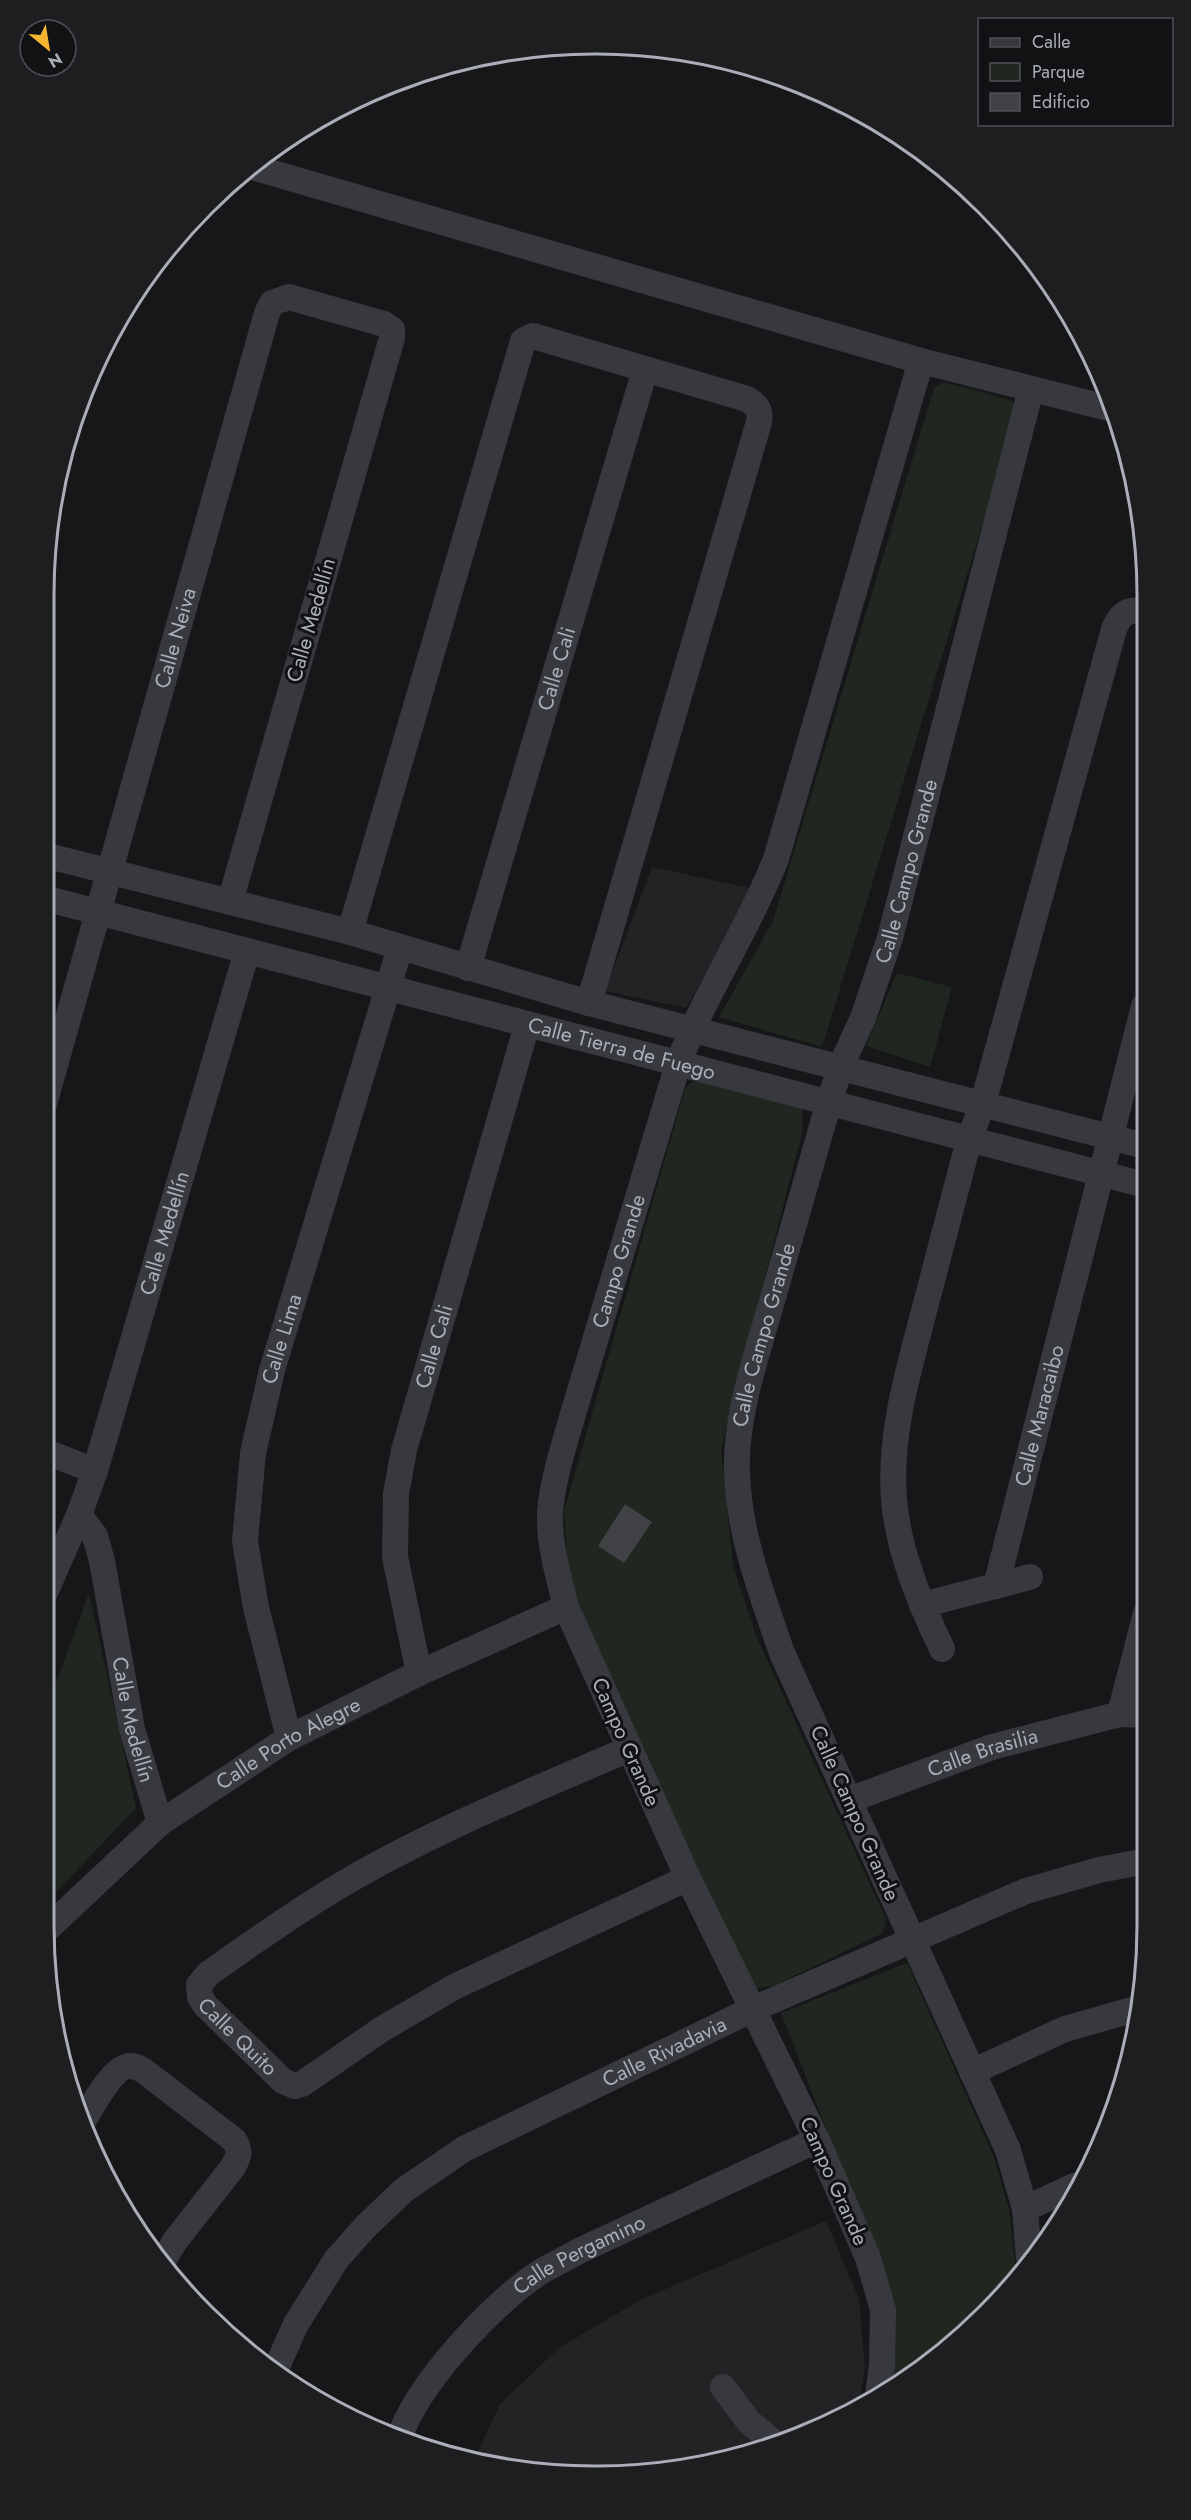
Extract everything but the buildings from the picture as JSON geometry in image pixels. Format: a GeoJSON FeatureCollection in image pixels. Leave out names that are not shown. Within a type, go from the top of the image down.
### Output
{"type":"FeatureCollection","features":[{"type":"Feature","properties":{"kind":"street"},"geometry":{"type":"LineString","coordinates":[[261,170],[921,361],[1103,407]]}},
{"type":"Feature","properties":{"kind":"street","name":"Calle Neiva"},"geometry":{"type":"LineString","coordinates":[[54,1069],[272,303],[289,297],[384,324],[392,330],[392,338]]}},
{"type":"Feature","properties":{"kind":"street"},"geometry":{"type":"LineString","coordinates":[[350,933],[523,341],[533,336],[747,399],[757,405],[761,414],[589,1003]]}},
{"type":"Feature","properties":{"kind":"street","name":"Calle Medellín"},"geometry":{"type":"LineString","coordinates":[[230,902],[392,338]]}},
{"type":"Feature","properties":{"kind":"street"},"geometry":{"type":"LineString","coordinates":[[678,1065],[692,1030],[757,903],[776,859],[921,361]]}},
{"type":"Feature","properties":{"kind":"street","name":"Calle Cali"},"geometry":{"type":"LineString","coordinates":[[468,968],[645,370]]}},
{"type":"Feature","properties":{"kind":"street","name":"Calle Campo Grande"},"geometry":{"type":"LineString","coordinates":[[1028,2249],[1025,2209],[1008,2150],[782,1653],[760,1587],[742,1521],[737,1472],[740,1423],[752,1370],[840,1066],[863,1018],[890,938],[1031,388]]}},
{"type":"Feature","properties":{"kind":"street"},"geometry":{"type":"LineString","coordinates":[[942,1649],[921,1605],[905,1556],[894,1499],[894,1447],[900,1401],[969,1140],[983,1103],[1114,629],[1119,616],[1129,610],[1137,611]]}},
{"type":"Feature","properties":{"kind":"street"},"geometry":{"type":"LineString","coordinates":[[54,858],[110,872]]}},
{"type":"Feature","properties":{"kind":"street","name":"Calle Tierra de Fuego"},"geometry":{"type":"LineString","coordinates":[[110,872],[350,933],[589,1003],[1137,1144]]}},
{"type":"Feature","properties":{"kind":"street"},"geometry":{"type":"LineString","coordinates":[[54,901],[98,913]]}},
{"type":"Feature","properties":{"kind":"street","name":"Calle Tierra de Fuego"},"geometry":{"type":"LineString","coordinates":[[98,913],[1137,1183]]}},
{"type":"Feature","properties":{"kind":"street","name":"Calle Lima"},"geometry":{"type":"LineString","coordinates":[[289,1738],[256,1608],[245,1540],[253,1453],[272,1370],[400,948]]}},
{"type":"Feature","properties":{"kind":"street","name":"Calle Medellín"},"geometry":{"type":"LineString","coordinates":[[54,1573],[80,1515],[95,1471],[247,951]]}},
{"type":"Feature","properties":{"kind":"street","name":"Calle Cali"},"geometry":{"type":"LineString","coordinates":[[419,1673],[395,1557],[398,1483],[404,1450],[527,1025]]}},
{"type":"Feature","properties":{"kind":"street","name":"Calle Maracaibo"},"geometry":{"type":"LineString","coordinates":[[996,1586],[1137,1033]]}},
{"type":"Feature","properties":{"kind":"street","name":"Campo Grande"},"geometry":{"type":"LineString","coordinates":[[678,1065],[576,1402],[558,1469],[550,1515],[555,1563],[566,1607],[629,1749],[688,1878],[817,2140],[868,2258],[883,2310],[879,2385]]}},
{"type":"Feature","properties":{"kind":"street"},"geometry":{"type":"LineString","coordinates":[[54,1455],[95,1471]]}},
{"type":"Feature","properties":{"kind":"street","name":"Calle Medellín"},"geometry":{"type":"LineString","coordinates":[[80,1515],[95,1536],[102,1561],[132,1729],[160,1823]]}},
{"type":"Feature","properties":{"kind":"street"},"geometry":{"type":"LineString","coordinates":[[921,1605],[1030,1577]]}},
{"type":"Feature","properties":{"kind":"street","name":"Calle Porto Alegre"},"geometry":{"type":"LineString","coordinates":[[54,1923],[160,1823],[289,1738],[419,1673],[566,1607]]}},
{"type":"Feature","properties":{"kind":"street"},"geometry":{"type":"LineString","coordinates":[[1120,1714],[1137,1648]]}},
{"type":"Feature","properties":{"kind":"street","name":"Calle Brasilia"},"geometry":{"type":"LineString","coordinates":[[849,1800],[992,1747],[1120,1714],[1137,1715]]}},
{"type":"Feature","properties":{"kind":"street","name":"Calle Quito"},"geometry":{"type":"LineString","coordinates":[[629,1749],[463,1822],[406,1849],[342,1884],[280,1923],[208,1974],[199,1985],[200,1997],[206,2006],[283,2081],[295,2086],[302,2084],[382,2029],[454,1987],[688,1878]]}},
{"type":"Feature","properties":{"kind":"street","name":"Calle Rivadavia"},"geometry":{"type":"LineString","coordinates":[[279,2363],[296,2324],[336,2260],[365,2227],[404,2190],[464,2149],[753,2009],[1026,1891],[1099,1870],[1137,1863]]}},
{"type":"Feature","properties":{"kind":"street"},"geometry":{"type":"LineString","coordinates":[[972,2072],[1065,2029],[1130,2011]]}},
{"type":"Feature","properties":{"kind":"street"},"geometry":{"type":"LineString","coordinates":[[88,2113],[120,2068],[132,2065],[144,2071],[207,2119],[234,2140],[239,2148],[239,2157],[233,2168],[167,2255]]}},
{"type":"Feature","properties":{"kind":"street","name":"Calle Pergamino"},"geometry":{"type":"LineString","coordinates":[[402,2430],[413,2410],[462,2344],[500,2305],[540,2272],[579,2251],[817,2140]]}},
{"type":"Feature","properties":{"kind":"street"},"geometry":{"type":"LineString","coordinates":[[1025,2209],[1067,2189]]}},
{"type":"Feature","properties":{"kind":"street"},"geometry":{"type":"LineString","coordinates":[[723,2387],[749,2421],[768,2438]]}},
{"type":"Feature","properties":{"kind":"shaded area"},"geometry":{"type":"Polygon","coordinates":[[[652,867],[754,889],[686,1008],[605,991],[652,867]]]}},
{"type":"Feature","properties":{"kind":"shaded area"},"geometry":{"type":"Polygon","coordinates":[[[826,2221],[859,2299],[865,2369],[860,2396],[803,2425],[736,2448],[701,2456],[631,2465],[596,2466],[560,2465],[477,2453],[500,2404],[559,2348],[642,2299],[826,2221]]]}},
{"type":"Feature","properties":{"kind":"green space"},"geometry":{"type":"Polygon","coordinates":[[[944,382],[1013,401],[1017,412],[822,1047],[719,1017],[773,921],[934,388],[944,382]]]}},
{"type":"Feature","properties":{"kind":"green space"},"geometry":{"type":"Polygon","coordinates":[[[897,973],[952,987],[930,1067],[866,1046],[897,973]]]}},
{"type":"Feature","properties":{"kind":"green space"},"geometry":{"type":"Polygon","coordinates":[[[702,1080],[803,1108],[802,1133],[721,1448],[733,1566],[757,1638],[886,1919],[883,1933],[775,1985],[755,1989],[749,1981],[578,1607],[568,1569],[564,1511],[685,1089],[692,1082],[702,1080]]]}},
{"type":"Feature","properties":{"kind":"green space"},"geometry":{"type":"Polygon","coordinates":[[[89,1593],[136,1808],[54,1894],[54,1689],[89,1593]]]}},
{"type":"Feature","properties":{"kind":"green space"},"geometry":{"type":"Polygon","coordinates":[[[907,1963],[993,2155],[1009,2209],[1016,2266],[1003,2282],[953,2332],[894,2376],[890,2292],[781,2013],[907,1963]]]}}]}
